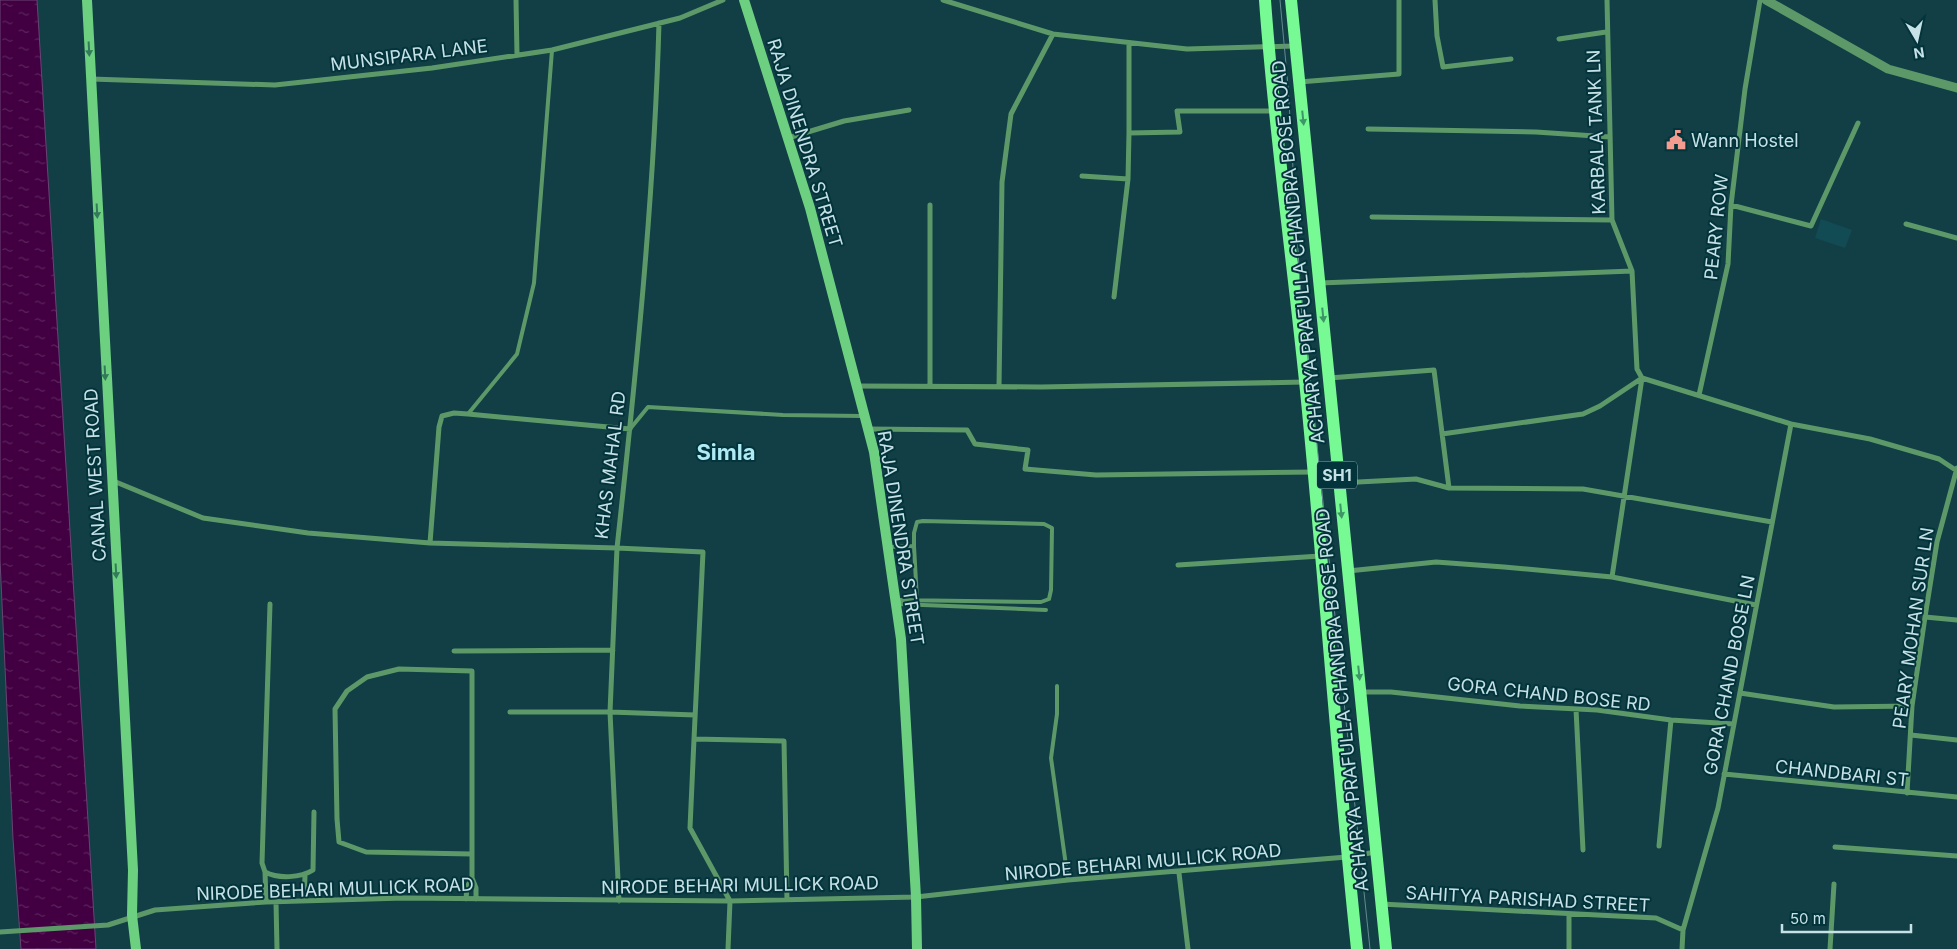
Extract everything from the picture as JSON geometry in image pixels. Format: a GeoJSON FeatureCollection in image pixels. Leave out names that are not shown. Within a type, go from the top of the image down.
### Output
{"type":"FeatureCollection","features":[{"type":"Feature","properties":{"kind":"main road","name":"CANAL WEST ROAD"},"geometry":{"type":"LineString","coordinates":[[87,0],[133,870],[132,916],[136,949]]}},
{"type":"Feature","properties":{"kind":"main road","name":"RAJA DINENDRA STREET"},"geometry":{"type":"LineString","coordinates":[[744,0],[810,208],[874,452],[901,639],[916,897],[917,949]]}},
{"type":"Feature","properties":{"kind":"main road","name":"ACHARYA PRAFULLA CHANDRA BOSE ROAD"},"geometry":{"type":"LineString","coordinates":[[1265,0],[1274,111],[1314,472],[1347,857],[1357,949]]}},
{"type":"Feature","properties":{"kind":"main road","name":"ACHARYA PRAFULLA CHANDRA BOSE ROAD"},"geometry":{"type":"LineString","coordinates":[[1291,0],[1386,949]]}},
{"type":"Feature","properties":{"kind":"street"},"geometry":{"type":"LineString","coordinates":[[516,0],[517,55]]}},
{"type":"Feature","properties":{"kind":"street","name":"MUNSIPARA LANE"},"geometry":{"type":"LineString","coordinates":[[90,79],[274,85],[432,68],[552,50],[680,18],[723,0]]}},
{"type":"Feature","properties":{"kind":"street"},"geometry":{"type":"LineString","coordinates":[[943,0],[1053,34],[1187,49],[1296,46]]}},
{"type":"Feature","properties":{"kind":"street"},"geometry":{"type":"LineString","coordinates":[[1299,82],[1399,74],[1399,0]]}},
{"type":"Feature","properties":{"kind":"street"},"geometry":{"type":"LineString","coordinates":[[1435,0],[1437,36],[1443,67],[1511,59]]}},
{"type":"Feature","properties":{"kind":"street","name":"KARBALA TANK LN"},"geometry":{"type":"LineString","coordinates":[[1607,0],[1606,32],[1612,220],[1632,271],[1637,369],[1642,378]]}},
{"type":"Feature","properties":{"kind":"street","name":"PEARY ROW"},"geometry":{"type":"LineString","coordinates":[[1699,396],[1728,264],[1731,205],[1745,89],[1760,0]]}},
{"type":"Feature","properties":{"kind":"street"},"geometry":{"type":"LineString","coordinates":[[1766,0],[1888,69],[1957,88]]}},
{"type":"Feature","properties":{"kind":"street","name":"KHAS MAHAL RD"},"geometry":{"type":"LineString","coordinates":[[111,480],[203,518],[308,533],[430,543],[616,548],[630,430],[656,112],[659,23]]}},
{"type":"Feature","properties":{"kind":"street"},"geometry":{"type":"LineString","coordinates":[[1559,39],[1606,32]]}},
{"type":"Feature","properties":{"kind":"street"},"geometry":{"type":"LineString","coordinates":[[999,386],[1002,182],[1011,114],[1053,34]]}},
{"type":"Feature","properties":{"kind":"street"},"geometry":{"type":"LineString","coordinates":[[1114,297],[1128,179],[1129,43]]}},
{"type":"Feature","properties":{"kind":"street"},"geometry":{"type":"LineString","coordinates":[[788,138],[844,121],[909,110]]}},
{"type":"Feature","properties":{"kind":"street"},"geometry":{"type":"LineString","coordinates":[[1128,133],[1180,132],[1177,111],[1274,111]]}},
{"type":"Feature","properties":{"kind":"street"},"geometry":{"type":"LineString","coordinates":[[1731,205],[1812,226],[1858,123]]}},
{"type":"Feature","properties":{"kind":"street"},"geometry":{"type":"LineString","coordinates":[[1368,129],[1536,132],[1610,137]]}},
{"type":"Feature","properties":{"kind":"street"},"geometry":{"type":"LineString","coordinates":[[1082,176],[1128,179]]}},
{"type":"Feature","properties":{"kind":"street"},"geometry":{"type":"LineString","coordinates":[[930,205],[930,386]]}},
{"type":"Feature","properties":{"kind":"street"},"geometry":{"type":"LineString","coordinates":[[1372,217],[1612,220]]}},
{"type":"Feature","properties":{"kind":"street"},"geometry":{"type":"LineString","coordinates":[[1906,224],[1957,238]]}},
{"type":"Feature","properties":{"kind":"street"},"geometry":{"type":"LineString","coordinates":[[1320,283],[1632,271]]}},
{"type":"Feature","properties":{"kind":"street"},"geometry":{"type":"LineString","coordinates":[[1329,378],[1434,370],[1449,488]]}},
{"type":"Feature","properties":{"kind":"street"},"geometry":{"type":"LineString","coordinates":[[1642,378],[1792,424],[1870,439],[1939,459],[1957,470]]}},
{"type":"Feature","properties":{"kind":"street"},"geometry":{"type":"LineString","coordinates":[[1442,434],[1583,414],[1600,406],[1642,378]]}},
{"type":"Feature","properties":{"kind":"street"},"geometry":{"type":"LineString","coordinates":[[1612,577],[1642,378]]}},
{"type":"Feature","properties":{"kind":"street"},"geometry":{"type":"LineString","coordinates":[[857,386],[1305,382]]}},
{"type":"Feature","properties":{"kind":"street"},"geometry":{"type":"LineString","coordinates":[[430,543],[442,416],[468,414],[630,430]]}},
{"type":"Feature","properties":{"kind":"street","name":"GORA CHAND BOSE LN"},"geometry":{"type":"LineString","coordinates":[[1683,930],[1718,808],[1792,424]]}},
{"type":"Feature","properties":{"kind":"street"},"geometry":{"type":"LineString","coordinates":[[868,429],[967,430],[975,444],[1028,450],[1025,469],[1096,475],[1314,472]]}},
{"type":"Feature","properties":{"kind":"street","name":"PEARY MOHAN SUR LN"},"geometry":{"type":"LineString","coordinates":[[1907,793],[1912,706],[1925,616],[1937,542],[1957,470]]}},
{"type":"Feature","properties":{"kind":"street"},"geometry":{"type":"LineString","coordinates":[[1338,484],[1416,480],[1449,488],[1583,489],[1772,522]]}},
{"type":"Feature","properties":{"kind":"street"},"geometry":{"type":"LineString","coordinates":[[619,901],[610,712],[616,548],[703,552],[690,828],[730,901],[728,949]]}},
{"type":"Feature","properties":{"kind":"street"},"geometry":{"type":"LineString","coordinates":[[1178,565],[1322,556]]}},
{"type":"Feature","properties":{"kind":"street"},"geometry":{"type":"LineString","coordinates":[[1348,571],[1436,562],[1612,577],[1756,605]]}},
{"type":"Feature","properties":{"kind":"street"},"geometry":{"type":"LineString","coordinates":[[266,902],[265,872],[262,863],[270,604]]}},
{"type":"Feature","properties":{"kind":"street"},"geometry":{"type":"LineString","coordinates":[[1925,616],[1957,620]]}},
{"type":"Feature","properties":{"kind":"street"},"geometry":{"type":"LineString","coordinates":[[454,652],[613,650]]}},
{"type":"Feature","properties":{"kind":"street"},"geometry":{"type":"LineString","coordinates":[[472,854],[366,852],[339,842],[335,708],[347,691],[367,676],[399,669],[472,671],[472,854],[472,878],[476,888],[476,899]]}},
{"type":"Feature","properties":{"kind":"street","name":"GORA CHAND BOSE RD"},"geometry":{"type":"LineString","coordinates":[[1361,692],[1391,692],[1520,706],[1576,709],[1671,720],[1734,724]]}},
{"type":"Feature","properties":{"kind":"street"},"geometry":{"type":"LineString","coordinates":[[1740,692],[1834,707],[1912,706]]}},
{"type":"Feature","properties":{"kind":"street"},"geometry":{"type":"LineString","coordinates":[[1576,709],[1583,850]]}},
{"type":"Feature","properties":{"kind":"street"},"geometry":{"type":"LineString","coordinates":[[510,712],[610,712],[695,715]]}},
{"type":"Feature","properties":{"kind":"street"},"geometry":{"type":"LineString","coordinates":[[1659,846],[1671,720]]}},
{"type":"Feature","properties":{"kind":"street"},"geometry":{"type":"LineString","coordinates":[[1911,735],[1957,740]]}},
{"type":"Feature","properties":{"kind":"street"},"geometry":{"type":"LineString","coordinates":[[694,739],[784,741],[787,900]]}},
{"type":"Feature","properties":{"kind":"street","name":"CHANDBARI ST"},"geometry":{"type":"LineString","coordinates":[[1724,774],[1957,797]]}},
{"type":"Feature","properties":{"kind":"street"},"geometry":{"type":"LineString","coordinates":[[265,872],[272,875],[305,876],[312,870],[314,812]]}},
{"type":"Feature","properties":{"kind":"street"},"geometry":{"type":"LineString","coordinates":[[1835,847],[1957,856]]}},
{"type":"Feature","properties":{"kind":"street","name":"NIRODE BEHARI MULLICK ROAD"},"geometry":{"type":"LineString","coordinates":[[0,932],[108,925],[155,910],[266,902],[466,899],[730,901],[916,897],[1068,880],[1179,873],[1347,857],[1376,852]]}},
{"type":"Feature","properties":{"kind":"street"},"geometry":{"type":"LineString","coordinates":[[1179,873],[1188,949]]}},
{"type":"Feature","properties":{"kind":"street"},"geometry":{"type":"LineString","coordinates":[[304,901],[305,876]]}},
{"type":"Feature","properties":{"kind":"street"},"geometry":{"type":"LineString","coordinates":[[466,899],[467,887],[472,878]]}},
{"type":"Feature","properties":{"kind":"street"},"geometry":{"type":"LineString","coordinates":[[1830,949],[1834,884]]}},
{"type":"Feature","properties":{"kind":"street"},"geometry":{"type":"LineString","coordinates":[[276,902],[277,949]]}},
{"type":"Feature","properties":{"kind":"street","name":"SAHITYA PARISHAD STREET"},"geometry":{"type":"LineString","coordinates":[[1380,904],[1656,918],[1683,930]]}},
{"type":"Feature","properties":{"kind":"street"},"geometry":{"type":"LineString","coordinates":[[1569,914],[1569,949]]}},
{"type":"Feature","properties":{"kind":"street"},"geometry":{"type":"LineString","coordinates":[[1682,949],[1683,930]]}},
{"type":"Feature","properties":{"kind":"lane"},"geometry":{"type":"LineString","coordinates":[[468,414],[517,354],[534,283],[552,50]]}},
{"type":"Feature","properties":{"kind":"lane"},"geometry":{"type":"LineString","coordinates":[[630,430],[648,407],[784,415],[865,416]]}},
{"type":"Feature","properties":{"kind":"lane"},"geometry":{"type":"LineString","coordinates":[[896,602],[916,600],[1041,602],[1049,599],[1051,590],[1052,528],[1044,524],[932,520],[917,522],[914,533],[916,600]]}},
{"type":"Feature","properties":{"kind":"lane"},"geometry":{"type":"LineString","coordinates":[[888,547],[914,546]]}},
{"type":"Feature","properties":{"kind":"lane"},"geometry":{"type":"LineString","coordinates":[[896,602],[1046,610]]}},
{"type":"Feature","properties":{"kind":"lane"},"geometry":{"type":"LineString","coordinates":[[1057,686],[1057,714],[1051,758],[1068,880]]}},
{"type":"Feature","properties":{"kind":"shaded area"},"geometry":{"type":"Polygon","coordinates":[[[1821,219],[1852,230],[1845,248],[1815,238],[1821,219]]]}},
{"type":"Feature","properties":{"kind":"water"},"geometry":{"type":"Polygon","coordinates":[[[0,0],[37,0],[96,949],[21,949],[13,839],[0,560],[0,0]]]}},
{"type":"Feature","properties":{"kind":"tram line"},"geometry":{"type":"LineString","coordinates":[[1280,0],[1288,86],[1300,283],[1370,949]]}},
{"type":"Feature","properties":{"kind":"place","name":"Wann Hostel"},"geometry":{"type":"Point","coordinates":[1676,140]}},
{"type":"Feature","properties":{"kind":"district","name":"Simla"},"geometry":{"type":"Point","coordinates":[726,452]}}]}
